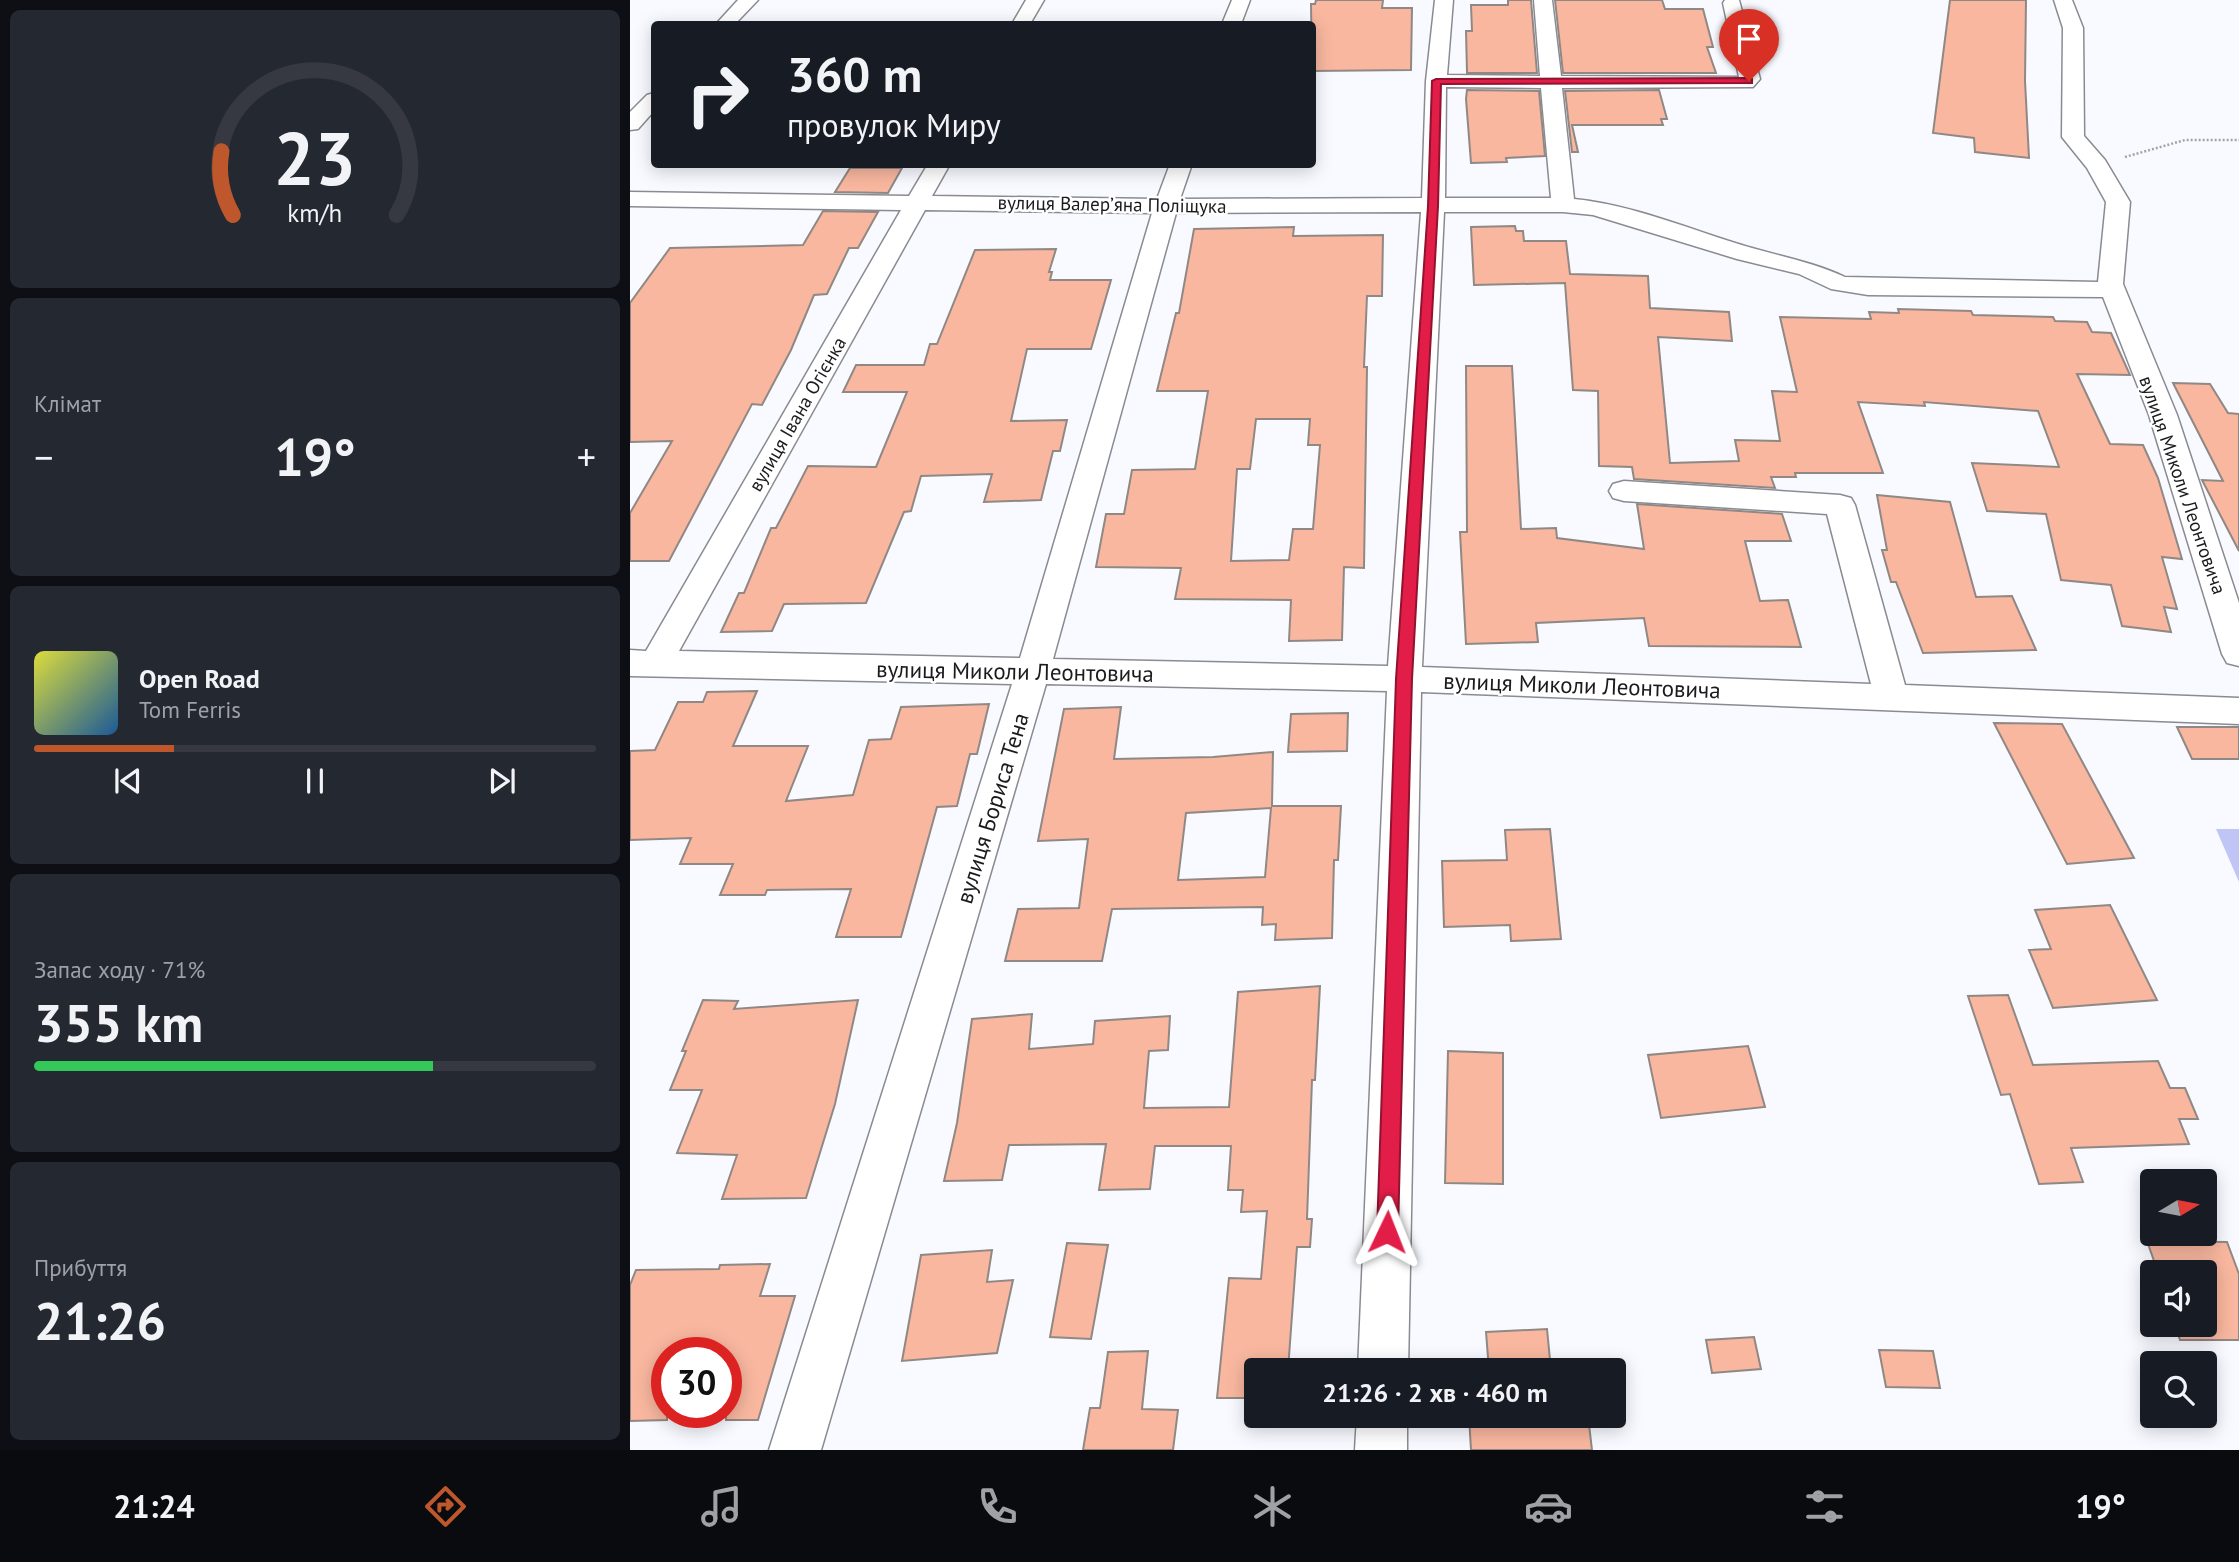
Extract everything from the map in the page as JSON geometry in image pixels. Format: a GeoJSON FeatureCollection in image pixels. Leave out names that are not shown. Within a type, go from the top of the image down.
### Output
{"type":"FeatureCollection","features":[{"type":"Feature","properties":{"kind":"street"},"geometry":{"type":"LineString","coordinates":[[728,21],[749,0]]}},
{"type":"Feature","properties":{"kind":"street"},"geometry":{"type":"LineString","coordinates":[[1023,21],[1035,0]]}},
{"type":"Feature","properties":{"kind":"street"},"geometry":{"type":"LineString","coordinates":[[1234,21],[1241,0]]}},
{"type":"Feature","properties":{"kind":"street"},"geometry":{"type":"LineString","coordinates":[[1383,1358],[1404,679],[1433,206],[1436,81],[1444,0]]}},
{"type":"Feature","properties":{"kind":"street"},"geometry":{"type":"LineString","coordinates":[[1543,0],[1563,205]]}},
{"type":"Feature","properties":{"kind":"street","name":"вулиця Миколи Леонтовича"},"geometry":{"type":"LineString","coordinates":[[2063,0],[2073,28],[2073,138],[2097,165],[2119,202],[2111,290],[2163,415],[2239,654]]}},
{"type":"Feature","properties":{"kind":"street"},"geometry":{"type":"LineString","coordinates":[[1436,81],[1746,83],[1750,79],[1732,3]]}},
{"type":"Feature","properties":{"kind":"street"},"geometry":{"type":"LineString","coordinates":[[630,124],[651,102]]}},
{"type":"Feature","properties":{"kind":"street","name":"вулиця Івана Огієнка"},"geometry":{"type":"LineString","coordinates":[[643,663],[937,168]]}},
{"type":"Feature","properties":{"kind":"street","name":"вулиця Бориса Тена"},"geometry":{"type":"LineString","coordinates":[[795,1450],[1034,672],[1166,205],[1180,168]]}},
{"type":"Feature","properties":{"kind":"street","name":"вулиця Валерʼяна Поліщука"},"geometry":{"type":"LineString","coordinates":[[630,199],[1166,205],[1563,205],[1594,208],[1746,254],[1808,269],[1840,284],[1868,287],[2111,290]]}},
{"type":"Feature","properties":{"kind":"street"},"geometry":{"type":"LineString","coordinates":[[1624,491],[1840,505],[1891,695]]}},
{"type":"Feature","properties":{"kind":"street","name":"вулиця Миколи Леонтовича"},"geometry":{"type":"LineString","coordinates":[[643,663],[1404,679],[1891,695],[2239,711]]}},
{"type":"Feature","properties":{"kind":"street"},"geometry":{"type":"LineString","coordinates":[[1381,1450],[1382,1428]]}},
{"type":"Feature","properties":{"kind":"path"},"geometry":{"type":"LineString","coordinates":[[2097,165],[2185,140],[2239,140]]}},
{"type":"Feature","properties":{"kind":"water"},"geometry":{"type":"Polygon","coordinates":[[[2216,829],[2239,829],[2239,882],[2216,829]]]}},
{"type":"Feature","properties":{"kind":"building"},"geometry":{"type":"Polygon","coordinates":[[[1316,0],[1383,0],[1382,8],[1412,8],[1411,70],[1316,71],[1316,21],[1311,21],[1311,4],[1315,4],[1316,0]]]}},
{"type":"Feature","properties":{"kind":"building"},"geometry":{"type":"Polygon","coordinates":[[[1508,0],[1531,0],[1537,73],[1467,73],[1466,31],[1472,31],[1471,5],[1508,5],[1508,0]]]}},
{"type":"Feature","properties":{"kind":"building"},"geometry":{"type":"Polygon","coordinates":[[[1555,0],[1662,0],[1665,9],[1703,9],[1713,47],[1707,47],[1716,73],[1563,73],[1555,0]]]}},
{"type":"Feature","properties":{"kind":"building"},"geometry":{"type":"Polygon","coordinates":[[[1950,0],[2026,0],[2025,81],[2029,158],[1975,152],[1974,138],[1933,133],[1950,0]]]}},
{"type":"Feature","properties":{"kind":"building"},"geometry":{"type":"Polygon","coordinates":[[[1467,90],[1539,91],[1545,156],[1506,158],[1507,162],[1471,163],[1467,90]]]}},
{"type":"Feature","properties":{"kind":"building"},"geometry":{"type":"Polygon","coordinates":[[[1659,90],[1667,119],[1661,119],[1663,125],[1572,125],[1578,152],[1572,152],[1565,91],[1659,90]]]}},
{"type":"Feature","properties":{"kind":"building"},"geometry":{"type":"Polygon","coordinates":[[[850,168],[902,168],[888,193],[835,192],[850,168]]]}},
{"type":"Feature","properties":{"kind":"building"},"geometry":{"type":"Polygon","coordinates":[[[823,211],[878,212],[858,248],[849,248],[827,294],[814,295],[791,350],[762,405],[752,404],[669,561],[630,561],[630,513],[672,441],[630,442],[630,303],[670,248],[803,245],[823,211]]]}},
{"type":"Feature","properties":{"kind":"building"},"geometry":{"type":"Polygon","coordinates":[[[1515,226],[1516,231],[1523,231],[1524,241],[1566,241],[1570,274],[1648,276],[1650,308],[1729,312],[1732,341],[1658,337],[1670,463],[1739,461],[1735,440],[1780,441],[1772,391],[1797,392],[1780,317],[1871,319],[1869,312],[1899,313],[1898,309],[1971,311],[1973,315],[2053,317],[2055,321],[2087,322],[2092,332],[2111,333],[2130,375],[2077,374],[2110,444],[2143,445],[2158,478],[2182,559],[2162,557],[2177,609],[2164,607],[2171,632],[2122,626],[2111,585],[2061,580],[2046,514],[1987,511],[1972,463],[2059,467],[2038,411],[1924,402],[1925,406],[1858,402],[1883,473],[1795,473],[1796,477],[1771,477],[1775,488],[1634,479],[1632,467],[1599,466],[1598,391],[1573,390],[1565,283],[1474,285],[1471,227],[1515,226]]]}},
{"type":"Feature","properties":{"kind":"building"},"geometry":{"type":"Polygon","coordinates":[[[1294,227],[1293,236],[1383,235],[1382,296],[1367,296],[1364,367],[1367,367],[1364,568],[1344,567],[1342,640],[1289,641],[1291,600],[1175,599],[1181,568],[1096,567],[1106,514],[1124,514],[1132,470],[1195,469],[1208,391],[1157,391],[1176,313],[1179,313],[1194,229],[1294,227]],[[1256,419],[1250,469],[1237,469],[1231,561],[1289,560],[1293,529],[1313,529],[1320,445],[1308,445],[1310,419],[1256,419]]]}},
{"type":"Feature","properties":{"kind":"building"},"geometry":{"type":"Polygon","coordinates":[[[1056,249],[1049,272],[1052,272],[1050,280],[1111,280],[1091,349],[1027,349],[1011,421],[1067,420],[1060,451],[1053,451],[1041,500],[984,502],[992,474],[921,476],[911,511],[904,512],[866,603],[784,604],[772,631],[721,632],[739,593],[744,593],[771,528],[776,528],[808,466],[876,467],[907,392],[843,392],[856,365],[924,365],[930,344],[937,344],[975,250],[1056,249]]]}},
{"type":"Feature","properties":{"kind":"building"},"geometry":{"type":"Polygon","coordinates":[[[1466,366],[1512,366],[1521,529],[1556,528],[1557,538],[1644,549],[1637,504],[1782,514],[1791,541],[1745,541],[1760,601],[1788,600],[1801,647],[1649,646],[1644,618],[1536,623],[1538,642],[1466,644],[1460,532],[1467,532],[1466,366]]]}},
{"type":"Feature","properties":{"kind":"building"},"geometry":{"type":"Polygon","coordinates":[[[2173,383],[2210,384],[2228,413],[2239,414],[2239,551],[2202,480],[2223,481],[2173,383]]]}},
{"type":"Feature","properties":{"kind":"building"},"geometry":{"type":"Polygon","coordinates":[[[1877,495],[1950,502],[1976,597],[2012,596],[2036,650],[1923,653],[1896,582],[1891,582],[1882,550],[1887,550],[1877,495]]]}},
{"type":"Feature","properties":{"kind":"building"},"geometry":{"type":"Polygon","coordinates":[[[757,691],[733,746],[808,746],[786,801],[853,795],[869,740],[891,739],[901,707],[989,704],[977,754],[970,754],[957,806],[937,807],[901,937],[836,937],[851,889],[767,890],[765,895],[720,895],[733,864],[680,864],[691,838],[630,840],[630,751],[655,750],[678,702],[703,702],[707,692],[757,691]]]}},
{"type":"Feature","properties":{"kind":"building"},"geometry":{"type":"Polygon","coordinates":[[[1121,707],[1114,759],[1213,757],[1273,752],[1272,806],[1341,806],[1338,860],[1334,860],[1332,938],[1275,940],[1276,924],[1262,925],[1263,907],[1112,909],[1102,961],[1005,961],[1018,909],[1079,908],[1088,839],[1038,841],[1064,709],[1121,707]],[[1271,808],[1186,813],[1178,880],[1265,877],[1271,808]]]}},
{"type":"Feature","properties":{"kind":"building"},"geometry":{"type":"Polygon","coordinates":[[[1348,713],[1347,751],[1288,752],[1291,714],[1348,713]]]}},
{"type":"Feature","properties":{"kind":"building"},"geometry":{"type":"Polygon","coordinates":[[[1994,723],[2062,724],[2134,858],[2067,864],[1994,723]]]}},
{"type":"Feature","properties":{"kind":"building"},"geometry":{"type":"Polygon","coordinates":[[[2177,727],[2239,727],[2239,759],[2192,759],[2177,727]]]}},
{"type":"Feature","properties":{"kind":"building"},"geometry":{"type":"Polygon","coordinates":[[[1550,829],[1561,939],[1511,941],[1510,925],[1444,927],[1442,861],[1507,860],[1505,830],[1550,829]]]}},
{"type":"Feature","properties":{"kind":"building"},"geometry":{"type":"Polygon","coordinates":[[[2110,905],[2157,1000],[2053,1008],[2029,950],[2051,949],[2035,910],[2110,905]]]}},
{"type":"Feature","properties":{"kind":"building"},"geometry":{"type":"Polygon","coordinates":[[[1320,986],[1315,1080],[1312,1080],[1307,1219],[1312,1219],[1310,1247],[1297,1247],[1289,1358],[1244,1358],[1244,1398],[1217,1398],[1229,1278],[1261,1279],[1267,1211],[1241,1212],[1243,1190],[1228,1190],[1231,1146],[1155,1146],[1150,1189],[1099,1190],[1106,1144],[1009,1145],[1002,1180],[944,1181],[957,1123],[972,1019],[1032,1014],[1029,1049],[1093,1044],[1095,1021],[1170,1016],[1168,1050],[1149,1051],[1144,1108],[1229,1107],[1238,992],[1320,986]]]}},
{"type":"Feature","properties":{"kind":"building"},"geometry":{"type":"Polygon","coordinates":[[[2008,995],[2033,1065],[2158,1061],[2170,1088],[2185,1088],[2198,1119],[2179,1119],[2189,1144],[2071,1148],[2083,1182],[2039,1184],[2010,1094],[2001,1095],[1968,996],[2008,995]]]}},
{"type":"Feature","properties":{"kind":"building"},"geometry":{"type":"Polygon","coordinates":[[[703,1000],[738,1001],[734,1009],[858,1000],[835,1104],[806,1198],[722,1199],[737,1155],[677,1153],[702,1090],[670,1090],[686,1051],[682,1051],[703,1000]]]}},
{"type":"Feature","properties":{"kind":"building"},"geometry":{"type":"Polygon","coordinates":[[[1748,1046],[1765,1107],[1661,1118],[1648,1055],[1748,1046]]]}},
{"type":"Feature","properties":{"kind":"building"},"geometry":{"type":"Polygon","coordinates":[[[1448,1051],[1503,1053],[1503,1184],[1445,1183],[1448,1051]]]}},
{"type":"Feature","properties":{"kind":"building"},"geometry":{"type":"Polygon","coordinates":[[[2217,1242],[2227,1242],[2239,1274],[2239,1340],[2180,1340],[2179,1337],[2217,1337],[2217,1260],[2154,1260],[2149,1246],[2217,1246],[2217,1242]]]}},
{"type":"Feature","properties":{"kind":"building"},"geometry":{"type":"Polygon","coordinates":[[[1067,1243],[1108,1245],[1091,1339],[1050,1337],[1067,1243]]]}},
{"type":"Feature","properties":{"kind":"building"},"geometry":{"type":"Polygon","coordinates":[[[992,1250],[987,1282],[1013,1280],[997,1353],[902,1361],[921,1255],[992,1250]]]}},
{"type":"Feature","properties":{"kind":"building"},"geometry":{"type":"Polygon","coordinates":[[[770,1264],[760,1296],[795,1296],[758,1420],[742,1420],[742,1337],[651,1337],[651,1420],[630,1421],[630,1285],[636,1270],[719,1269],[720,1265],[770,1264]]]}},
{"type":"Feature","properties":{"kind":"building"},"geometry":{"type":"Polygon","coordinates":[[[1547,1329],[1550,1358],[1488,1358],[1486,1332],[1547,1329]]]}},
{"type":"Feature","properties":{"kind":"building"},"geometry":{"type":"Polygon","coordinates":[[[1754,1337],[1761,1369],[1712,1373],[1706,1340],[1754,1337]]]}},
{"type":"Feature","properties":{"kind":"building"},"geometry":{"type":"Polygon","coordinates":[[[1879,1350],[1933,1351],[1940,1388],[1886,1387],[1879,1350]]]}},
{"type":"Feature","properties":{"kind":"building"},"geometry":{"type":"Polygon","coordinates":[[[1148,1351],[1142,1409],[1178,1410],[1173,1450],[1083,1450],[1090,1408],[1100,1408],[1108,1352],[1148,1351]]]}},
{"type":"Feature","properties":{"kind":"building"},"geometry":{"type":"Polygon","coordinates":[[[1470,1428],[1589,1428],[1592,1450],[1471,1450],[1470,1428]]]}},
{"type":"Feature","properties":{"kind":"route"},"geometry":{"type":"LineString","coordinates":[[1387,1232],[1404,679],[1433,206],[1436,81],[1749,81]]}}]}
